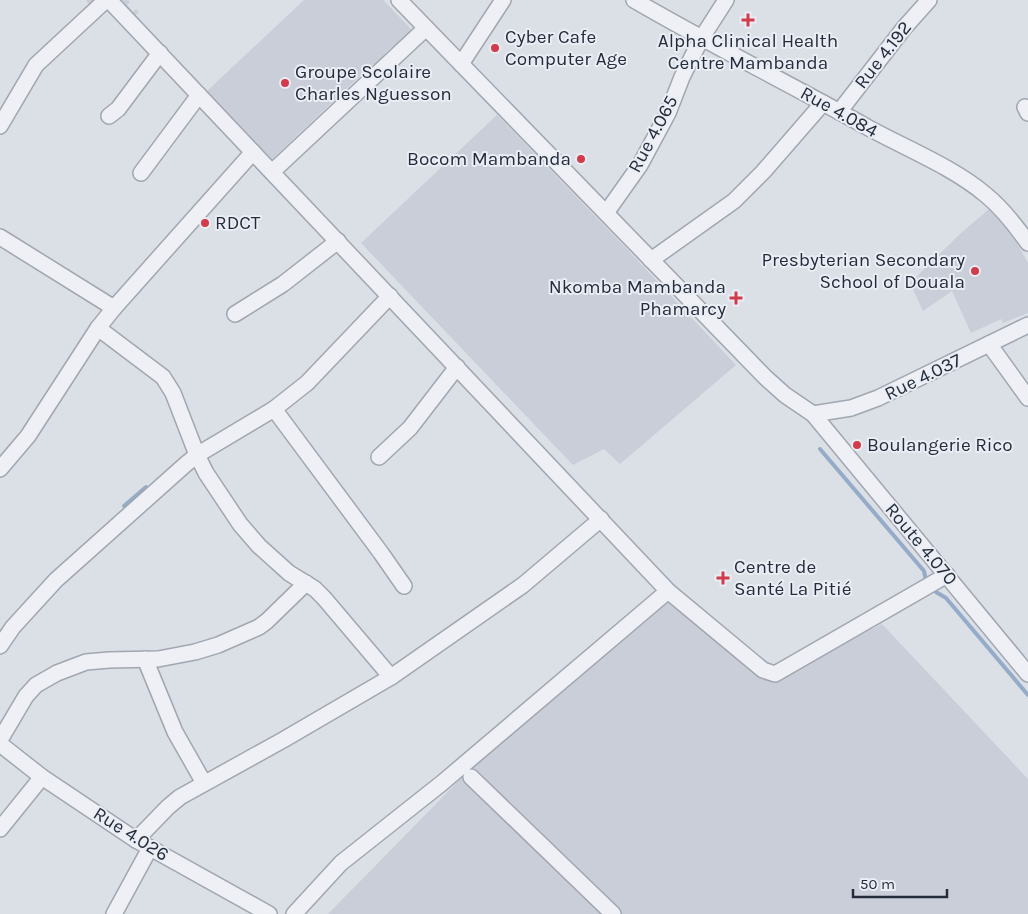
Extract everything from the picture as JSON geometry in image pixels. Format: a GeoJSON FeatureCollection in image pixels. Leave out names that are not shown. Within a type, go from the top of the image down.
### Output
{"type":"FeatureCollection","features":[{"type":"Feature","properties":{"kind":"street"},"geometry":{"type":"LineString","coordinates":[[0,126],[36,65],[108,0],[668,590],[763,670],[775,674],[947,575]]}},
{"type":"Feature","properties":{"kind":"street","name":"Route 4.070"},"geometry":{"type":"LineString","coordinates":[[399,0],[764,377],[785,395],[813,414],[1028,674]]}},
{"type":"Feature","properties":{"kind":"street"},"geometry":{"type":"LineString","coordinates":[[461,64],[503,0]]}},
{"type":"Feature","properties":{"kind":"street","name":"Rue 4.084"},"geometry":{"type":"LineString","coordinates":[[634,0],[701,39],[904,148],[957,174],[986,195],[1016,226],[1028,243]]}},
{"type":"Feature","properties":{"kind":"street","name":"Rue 4.065"},"geometry":{"type":"LineString","coordinates":[[606,213],[640,164],[668,113],[682,77],[701,39],[726,0]]}},
{"type":"Feature","properties":{"kind":"street","name":"Rue 4.192"},"geometry":{"type":"LineString","coordinates":[[839,112],[928,0]]}},
{"type":"Feature","properties":{"kind":"street"},"geometry":{"type":"LineString","coordinates":[[272,172],[426,28]]}},
{"type":"Feature","properties":{"kind":"street"},"geometry":{"type":"LineString","coordinates":[[109,116],[118,109],[160,53]]}},
{"type":"Feature","properties":{"kind":"street"},"geometry":{"type":"LineString","coordinates":[[141,173],[199,95]]}},
{"type":"Feature","properties":{"kind":"street"},"geometry":{"type":"LineString","coordinates":[[652,260],[734,201],[763,172],[823,103]]}},
{"type":"Feature","properties":{"kind":"street"},"geometry":{"type":"LineString","coordinates":[[0,469],[28,436],[98,328],[114,308],[254,152]]}},
{"type":"Feature","properties":{"kind":"street"},"geometry":{"type":"LineString","coordinates":[[0,237],[114,308]]}},
{"type":"Feature","properties":{"kind":"street"},"geometry":{"type":"LineString","coordinates":[[235,314],[283,284],[338,242]]}},
{"type":"Feature","properties":{"kind":"street"},"geometry":{"type":"LineString","coordinates":[[0,646],[13,627],[56,580],[197,455],[274,410],[307,383],[390,296]]}},
{"type":"Feature","properties":{"kind":"street","name":"Rue 4.037"},"geometry":{"type":"LineString","coordinates":[[813,414],[851,408],[878,398],[1028,325]]}},
{"type":"Feature","properties":{"kind":"street"},"geometry":{"type":"LineString","coordinates":[[98,328],[163,377],[173,393],[206,473],[240,524],[259,546],[289,573],[306,583],[324,598],[391,677]]}},
{"type":"Feature","properties":{"kind":"street"},"geometry":{"type":"LineString","coordinates":[[989,344],[1028,398]]}},
{"type":"Feature","properties":{"kind":"street"},"geometry":{"type":"LineString","coordinates":[[379,457],[410,428],[457,367]]}},
{"type":"Feature","properties":{"kind":"street"},"geometry":{"type":"LineString","coordinates":[[274,410],[404,586]]}},
{"type":"Feature","properties":{"kind":"street"},"geometry":{"type":"LineString","coordinates":[[136,840],[180,797],[284,740],[391,677],[523,585],[601,519]]}},
{"type":"Feature","properties":{"kind":"street"},"geometry":{"type":"LineString","coordinates":[[0,742],[26,696],[36,686],[57,673],[86,662],[145,659],[195,652],[218,645],[259,627],[306,583]]}},
{"type":"Feature","properties":{"kind":"street"},"geometry":{"type":"LineString","coordinates":[[294,914],[341,863],[442,783],[668,590]]}},
{"type":"Feature","properties":{"kind":"street"},"geometry":{"type":"LineString","coordinates":[[145,659],[164,701],[175,732],[204,784]]}},
{"type":"Feature","properties":{"kind":"street","name":"Rue 4.026"},"geometry":{"type":"LineString","coordinates":[[0,742],[42,777],[136,840],[269,914]]}},
{"type":"Feature","properties":{"kind":"street"},"geometry":{"type":"LineString","coordinates":[[0,829],[42,777]]}},
{"type":"Feature","properties":{"kind":"street"},"geometry":{"type":"LineString","coordinates":[[471,777],[613,914]]}},
{"type":"Feature","properties":{"kind":"street"},"geometry":{"type":"LineString","coordinates":[[114,914],[150,848]]}},
{"type":"Feature","properties":{"kind":"shaded area"},"geometry":{"type":"Polygon","coordinates":[[[86,0],[128,0],[130,2],[127,5],[133,12],[136,9],[139,12],[125,24],[106,5],[95,14],[86,0]]]}},
{"type":"Feature","properties":{"kind":"shaded area","name":"Groupe Scolaire Charles Nguesson"},"geometry":{"type":"Polygon","coordinates":[[[304,0],[383,0],[412,30],[394,48],[392,47],[385,53],[388,57],[377,67],[373,64],[272,159],[207,91],[304,0]]]}},
{"type":"Feature","properties":{"kind":"shaded area"},"geometry":{"type":"Polygon","coordinates":[[[497,115],[736,365],[620,464],[604,449],[573,465],[361,243],[497,115]]]}},
{"type":"Feature","properties":{"kind":"shaded area","name":"Presbyterian Secondary School of Douala"},"geometry":{"type":"Polygon","coordinates":[[[989,209],[1012,234],[1028,263],[1028,313],[1003,323],[1001,319],[971,333],[952,291],[923,311],[910,283],[960,234],[989,209]]]}},
{"type":"Feature","properties":{"kind":"shaded area"},"geometry":{"type":"Polygon","coordinates":[[[670,599],[774,678],[882,624],[1028,779],[1028,914],[328,914],[477,762],[670,599]]]}},
{"type":"Feature","properties":{"kind":"waterway"},"geometry":{"type":"LineString","coordinates":[[820,449],[924,571],[926,581]]}},
{"type":"Feature","properties":{"kind":"waterway"},"geometry":{"type":"LineString","coordinates":[[124,506],[146,487]]}},
{"type":"Feature","properties":{"kind":"waterway"},"geometry":{"type":"LineString","coordinates":[[936,592],[946,598],[1028,695]]}},
{"type":"Feature","properties":{"kind":"place","name":"Alpha Clinical Health Centre Mambanda"},"geometry":{"type":"Point","coordinates":[748,20]}},
{"type":"Feature","properties":{"kind":"place","name":"Cyber Cafe Computer Age"},"geometry":{"type":"Point","coordinates":[495,48]}},
{"type":"Feature","properties":{"kind":"place","name":"Groupe Scolaire Charles Nguesson"},"geometry":{"type":"Point","coordinates":[285,83]}},
{"type":"Feature","properties":{"kind":"place","name":"Bocom Mambanda"},"geometry":{"type":"Point","coordinates":[581,159]}},
{"type":"Feature","properties":{"kind":"place","name":"RDCT"},"geometry":{"type":"Point","coordinates":[205,223]}},
{"type":"Feature","properties":{"kind":"place","name":"Presbyterian Secondary School of Douala"},"geometry":{"type":"Point","coordinates":[975,271]}},
{"type":"Feature","properties":{"kind":"place","name":"Nkomba Mambanda Phamarcy"},"geometry":{"type":"Point","coordinates":[736,298]}},
{"type":"Feature","properties":{"kind":"place","name":"Boulangerie Rico"},"geometry":{"type":"Point","coordinates":[857,445]}},
{"type":"Feature","properties":{"kind":"place","name":"Centre de Santé La Pitié"},"geometry":{"type":"Point","coordinates":[723,578]}}]}
